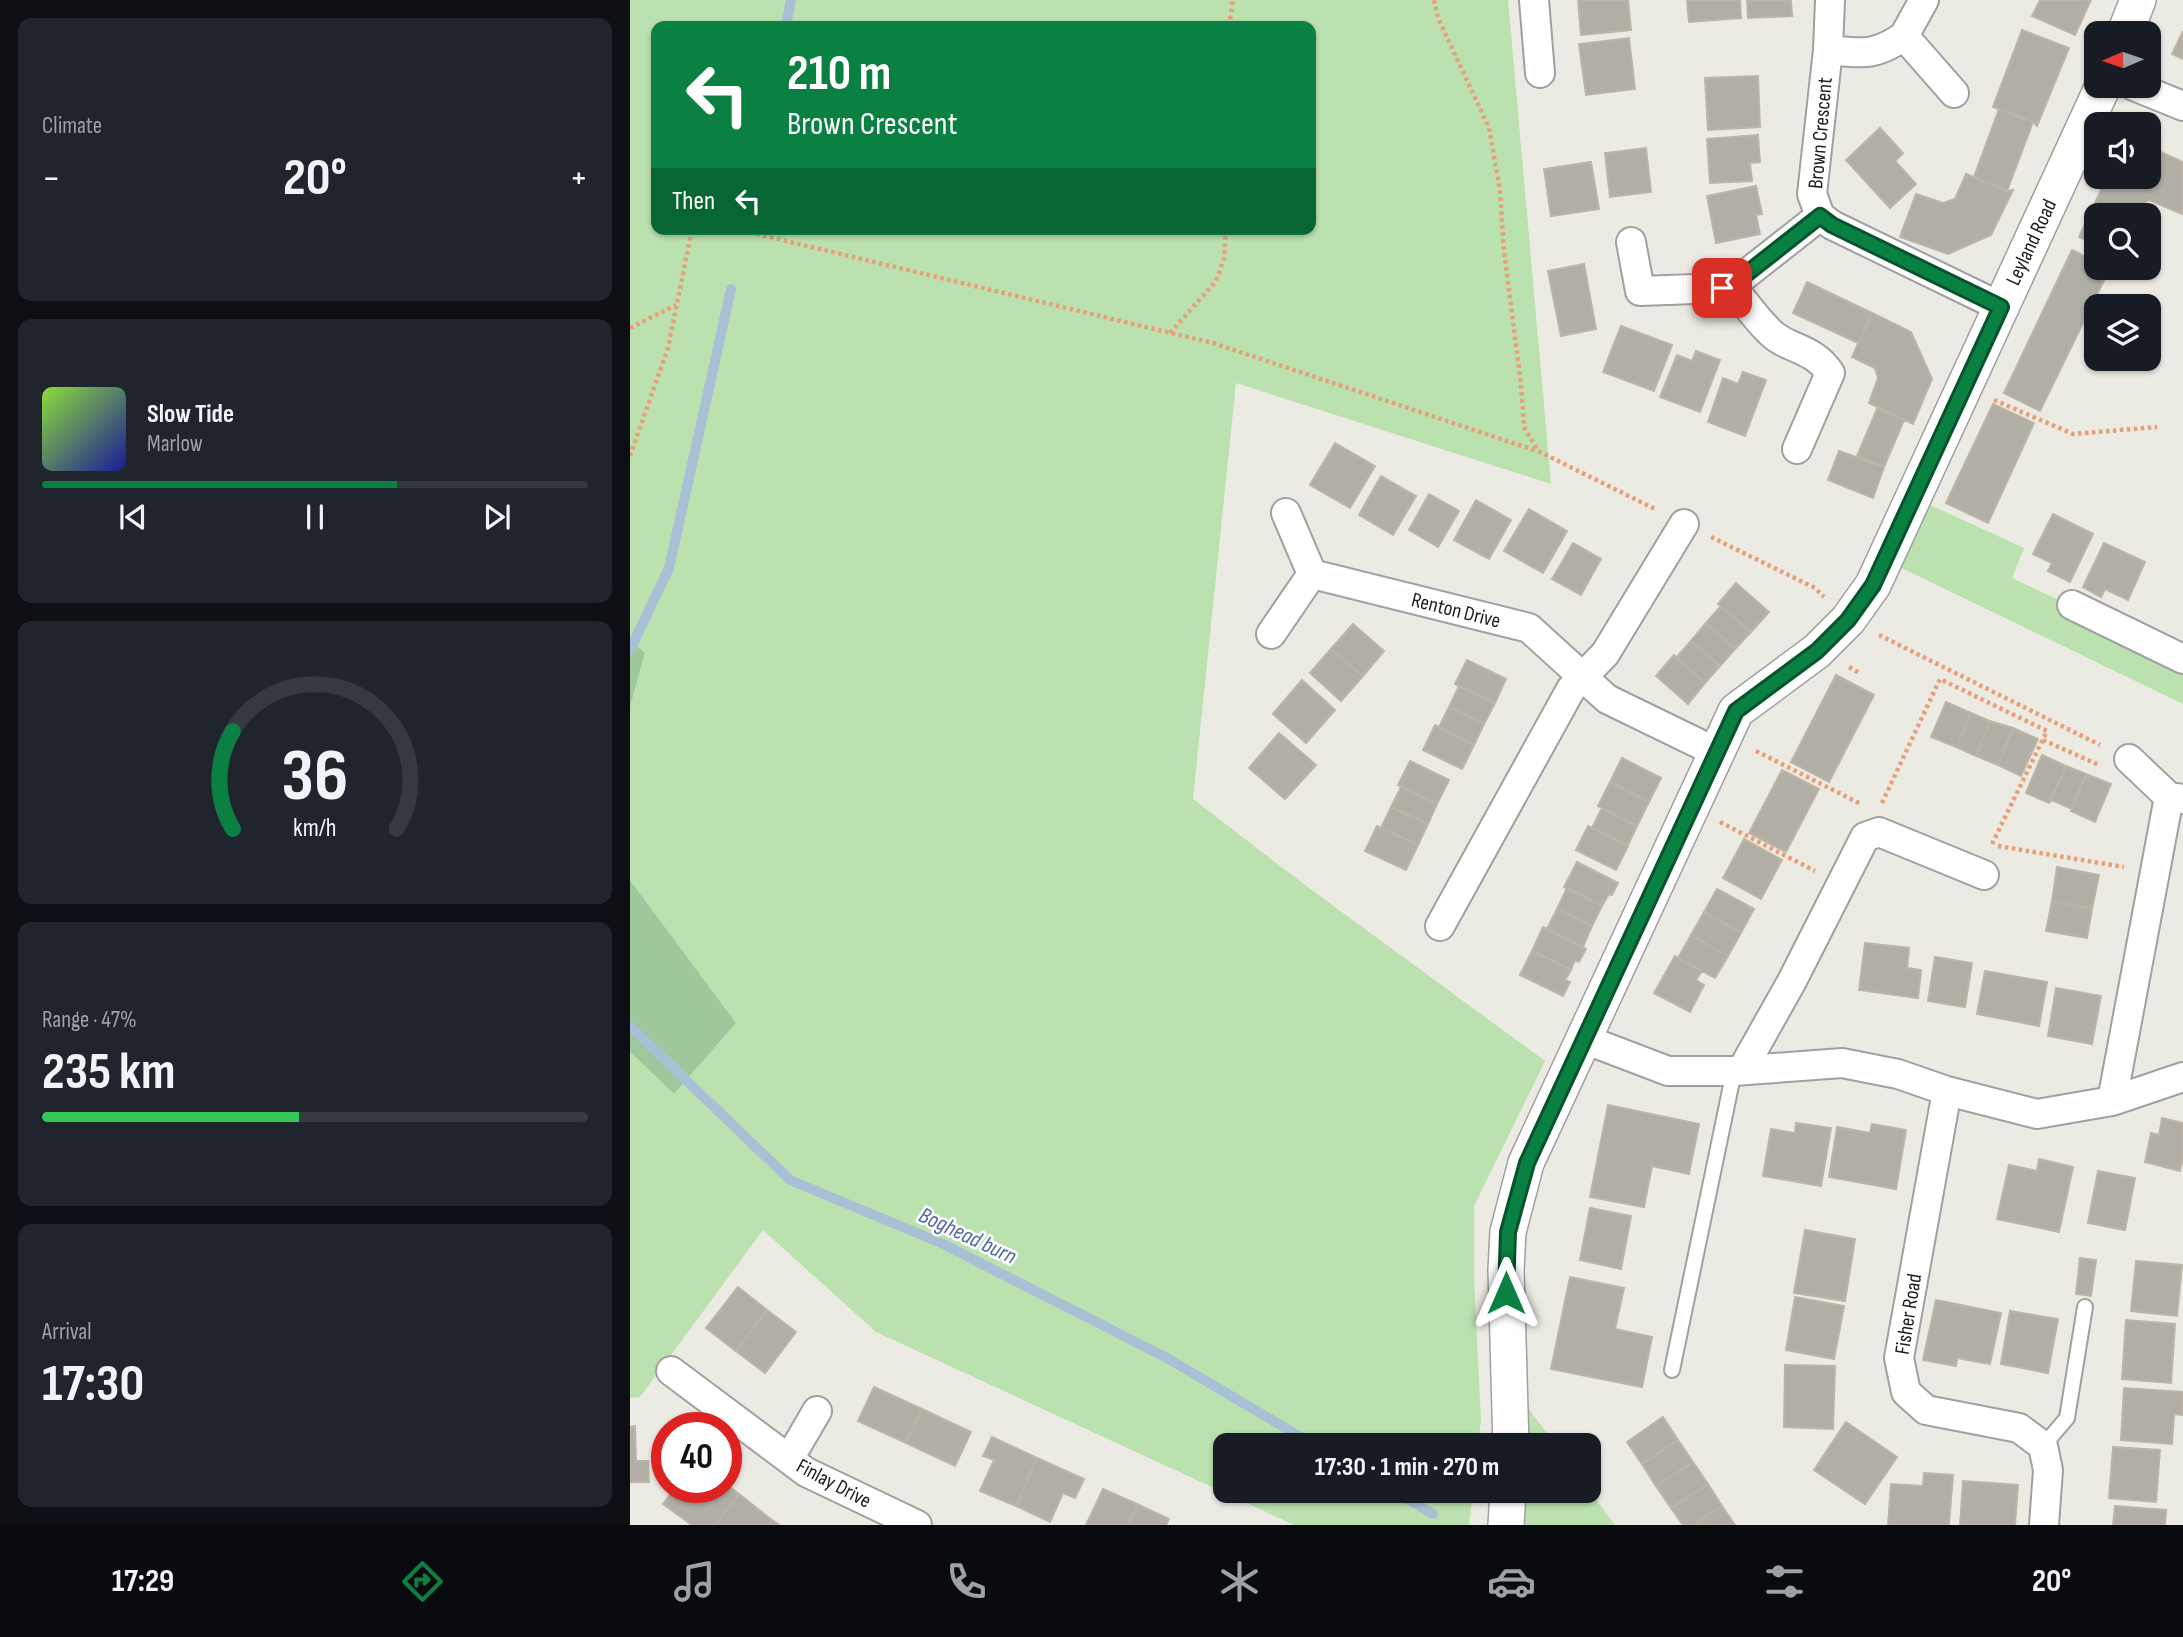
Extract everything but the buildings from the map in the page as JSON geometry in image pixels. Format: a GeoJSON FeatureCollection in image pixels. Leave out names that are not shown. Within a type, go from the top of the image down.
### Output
{"type":"FeatureCollection","features":[{"type":"Feature","properties":{"kind":"street"},"geometry":{"type":"LineString","coordinates":[[1534,0],[1540,73]]}},
{"type":"Feature","properties":{"kind":"street","name":"Brown Crescent"},"geometry":{"type":"LineString","coordinates":[[1830,0],[1828,50],[1812,194],[1820,216],[1832,225],[2001,307]]}},
{"type":"Feature","properties":{"kind":"street"},"geometry":{"type":"LineString","coordinates":[[1924,0],[1904,36],[1954,93]]}},
{"type":"Feature","properties":{"kind":"street"},"geometry":{"type":"LineString","coordinates":[[2129,21],[2138,0]]}},
{"type":"Feature","properties":{"kind":"street","name":"Brown Crescent"},"geometry":{"type":"LineString","coordinates":[[1828,50],[1871,53],[1904,36]]}},
{"type":"Feature","properties":{"kind":"street"},"geometry":{"type":"LineString","coordinates":[[2161,97],[2183,106]]}},
{"type":"Feature","properties":{"kind":"street","name":"Leyland Road"},"geometry":{"type":"LineString","coordinates":[[1511,1433],[1506,1270],[1508,1232],[1527,1163],[1736,711],[1817,651],[1848,620],[1873,585],[2097,98]]}},
{"type":"Feature","properties":{"kind":"street","name":"Brown Crescent"},"geometry":{"type":"LineString","coordinates":[[1731,286],[1820,216]]}},
{"type":"Feature","properties":{"kind":"street"},"geometry":{"type":"LineString","coordinates":[[1631,242],[1640,291],[1731,286],[1772,335],[1802,349],[1824,364],[1830,373],[1797,449]]}},
{"type":"Feature","properties":{"kind":"street"},"geometry":{"type":"LineString","coordinates":[[1271,634],[1312,574],[1286,513]]}},
{"type":"Feature","properties":{"kind":"street"},"geometry":{"type":"LineString","coordinates":[[1440,926],[1571,689],[1605,654],[1684,524]]}},
{"type":"Feature","properties":{"kind":"street","name":"Renton Drive"},"geometry":{"type":"LineString","coordinates":[[1312,574],[1529,628],[1607,699],[1720,743]]}},
{"type":"Feature","properties":{"kind":"street"},"geometry":{"type":"LineString","coordinates":[[2072,605],[2183,659]]}},
{"type":"Feature","properties":{"kind":"street"},"geometry":{"type":"LineString","coordinates":[[2112,1101],[2156,873],[2176,798],[2133,763]]}},
{"type":"Feature","properties":{"kind":"street"},"geometry":{"type":"LineString","coordinates":[[1738,1070],[1792,981],[1865,837],[1878,832],[1981,873]]}},
{"type":"Feature","properties":{"kind":"street"},"geometry":{"type":"LineString","coordinates":[[1584,1039],[1668,1071],[1738,1070],[1842,1063],[1898,1074],[1947,1091],[2037,1114],[2112,1101],[2183,1077]]}},
{"type":"Feature","properties":{"kind":"street","name":"Fisher Road"},"geometry":{"type":"LineString","coordinates":[[1947,1091],[1899,1357],[1906,1392],[1926,1410],[2019,1428],[2043,1446]]}},
{"type":"Feature","properties":{"kind":"street","name":"Finlay Drive"},"geometry":{"type":"LineString","coordinates":[[671,1371],[806,1472],[917,1525]]}},
{"type":"Feature","properties":{"kind":"street","name":"Finlay Drive"},"geometry":{"type":"LineString","coordinates":[[789,1459],[817,1411]]}},
{"type":"Feature","properties":{"kind":"street"},"geometry":{"type":"LineString","coordinates":[[2043,1446],[2048,1470],[2044,1525]]}},
{"type":"Feature","properties":{"kind":"street"},"geometry":{"type":"LineString","coordinates":[[1506,1525],[1507,1503]]}},
{"type":"Feature","properties":{"kind":"lane"},"geometry":{"type":"LineString","coordinates":[[1672,1370],[1738,1070]]}},
{"type":"Feature","properties":{"kind":"lane"},"geometry":{"type":"LineString","coordinates":[[2043,1446],[2067,1418],[2085,1307]]}},
{"type":"Feature","properties":{"kind":"path"},"geometry":{"type":"LineString","coordinates":[[1230,21],[1233,0]]}},
{"type":"Feature","properties":{"kind":"path"},"geometry":{"type":"LineString","coordinates":[[1434,0],[1438,18],[1489,128],[1500,190],[1504,251],[1524,427],[1538,451]]}},
{"type":"Feature","properties":{"kind":"path"},"geometry":{"type":"LineString","coordinates":[[630,456],[668,348],[691,235]]}},
{"type":"Feature","properties":{"kind":"path"},"geometry":{"type":"LineString","coordinates":[[761,235],[1213,343],[1538,451],[1815,588],[1848,620],[2133,763],[2129,778],[2042,740]]}},
{"type":"Feature","properties":{"kind":"path"},"geometry":{"type":"LineString","coordinates":[[1170,333],[1216,281],[1224,259],[1226,235]]}},
{"type":"Feature","properties":{"kind":"path"},"geometry":{"type":"LineString","coordinates":[[630,328],[677,305]]}},
{"type":"Feature","properties":{"kind":"path"},"geometry":{"type":"LineString","coordinates":[[1965,387],[2073,434],[2157,427]]}},
{"type":"Feature","properties":{"kind":"path"},"geometry":{"type":"LineString","coordinates":[[1873,834],[1881,805],[1940,679],[2047,731],[1981,873]]}},
{"type":"Feature","properties":{"kind":"path"},"geometry":{"type":"LineString","coordinates":[[1720,743],[1862,804],[1873,834]]}},
{"type":"Feature","properties":{"kind":"path"},"geometry":{"type":"LineString","coordinates":[[1691,808],[1785,856]]}},
{"type":"Feature","properties":{"kind":"path"},"geometry":{"type":"LineString","coordinates":[[1992,845],[2156,873]]}},
{"type":"Feature","properties":{"kind":"green space"},"geometry":{"type":"Polygon","coordinates":[[[630,0],[1508,0],[1551,484],[1236,383],[1193,799],[1305,885],[1545,1061],[1474,1206],[1479,1433],[1213,1433],[1213,1488],[876,1332],[763,1230],[640,1397],[630,1398],[630,1052],[674,1094],[736,1023],[630,880],[630,707],[645,653],[630,640],[630,0]]]}},
{"type":"Feature","properties":{"kind":"green space"},"geometry":{"type":"Polygon","coordinates":[[[1915,498],[2024,548],[2012,578],[2183,659],[2183,704],[1885,560],[1915,498]]]}},
{"type":"Feature","properties":{"kind":"green space"},"geometry":{"type":"Polygon","coordinates":[[[630,640],[645,653],[630,707],[630,640]]]}},
{"type":"Feature","properties":{"kind":"green space"},"geometry":{"type":"Polygon","coordinates":[[[630,880],[736,1023],[674,1094],[630,1052],[630,880]]]}},
{"type":"Feature","properties":{"kind":"green space"},"geometry":{"type":"Polygon","coordinates":[[[1509,1383],[1547,1433],[1511,1433],[1509,1383]]]}},
{"type":"Feature","properties":{"kind":"green space"},"geometry":{"type":"Polygon","coordinates":[[[1246,1503],[1472,1503],[1469,1525],[1294,1525],[1246,1503]]]}},
{"type":"Feature","properties":{"kind":"green space"},"geometry":{"type":"Polygon","coordinates":[[[1507,1503],[1599,1503],[1615,1525],[1506,1525],[1507,1503]]]}},
{"type":"Feature","properties":{"kind":"waterway"},"geometry":{"type":"LineString","coordinates":[[787,21],[791,0]]}},
{"type":"Feature","properties":{"kind":"waterway"},"geometry":{"type":"LineString","coordinates":[[630,650],[669,568],[731,289]]}},
{"type":"Feature","properties":{"kind":"waterway","name":"Boghead burn"},"geometry":{"type":"LineString","coordinates":[[630,1026],[790,1180],[941,1243],[1167,1358],[1294,1433]]}},
{"type":"Feature","properties":{"kind":"waterway","name":"Boghead burn"},"geometry":{"type":"LineString","coordinates":[[1414,1503],[1433,1514]]}},
{"type":"Feature","properties":{"kind":"route"},"geometry":{"type":"LineString","coordinates":[[1506,1293],[1508,1232],[1527,1163],[1736,711],[1817,651],[1848,620],[1873,585],[2001,307],[1832,225],[1820,216],[1731,286],[1722,288]]}}]}
